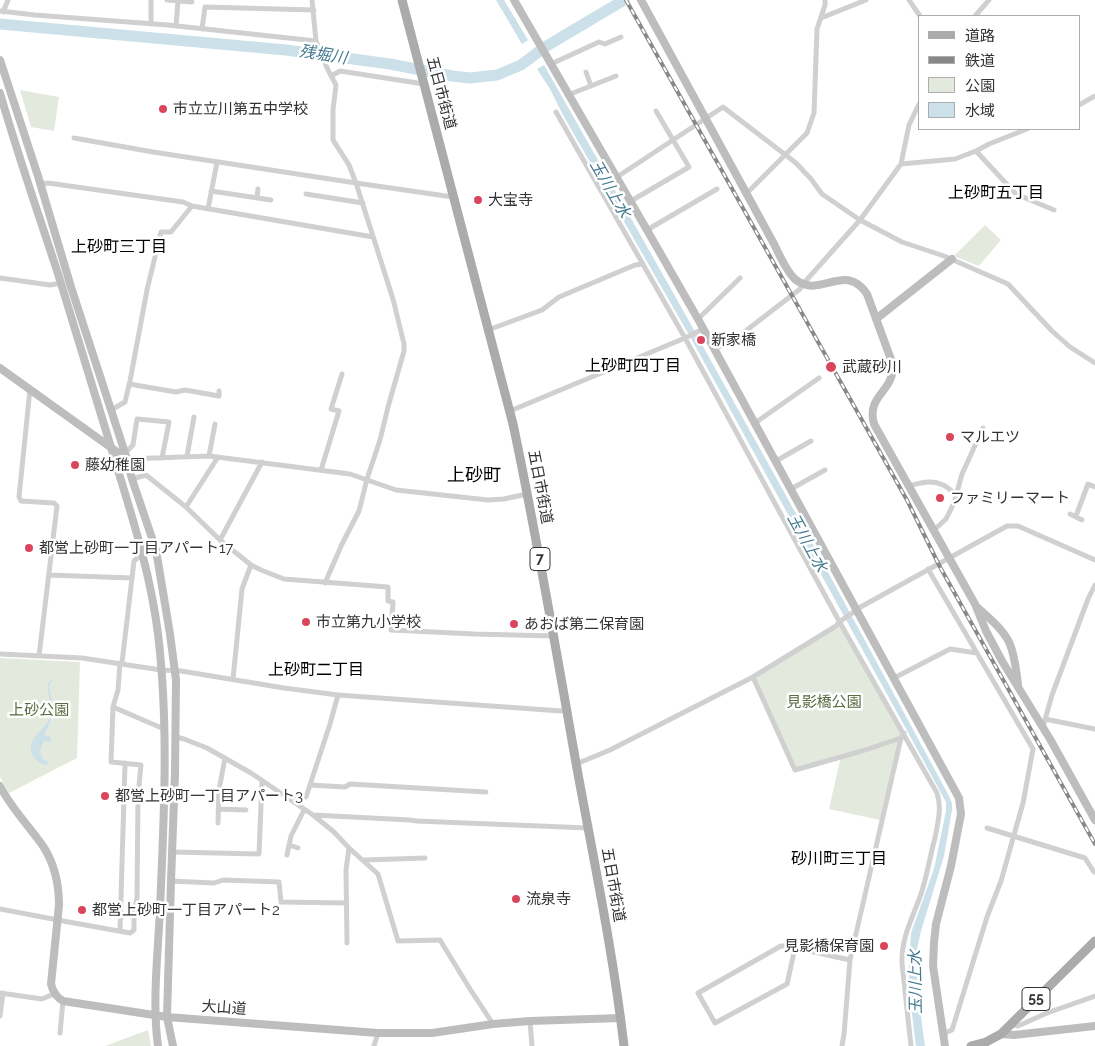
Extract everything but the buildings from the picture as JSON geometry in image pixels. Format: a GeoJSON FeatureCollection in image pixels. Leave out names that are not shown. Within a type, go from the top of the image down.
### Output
{"type":"FeatureCollection","features":[{"type":"Feature","properties":{"kind":"main road","name":"五日市街道"},"geometry":{"type":"LineString","coordinates":[[402,0],[510,411],[509,423],[528,494],[611,954],[624,1046]]}},
{"type":"Feature","properties":{"kind":"main road","name":"55"},"geometry":{"type":"LineString","coordinates":[[971,1046],[988,1044],[1001,1034],[1095,941]]}},
{"type":"Feature","properties":{"kind":"street"},"geometry":{"type":"LineString","coordinates":[[8,0],[2,11],[176,26],[317,44]]}},
{"type":"Feature","properties":{"kind":"street"},"geometry":{"type":"LineString","coordinates":[[151,24],[152,0]]}},
{"type":"Feature","properties":{"kind":"street"},"geometry":{"type":"LineString","coordinates":[[167,0],[192,2]]}},
{"type":"Feature","properties":{"kind":"street"},"geometry":{"type":"LineString","coordinates":[[312,0],[317,44],[336,86],[332,140],[349,165],[356,183],[393,299],[404,344],[404,351],[359,511],[325,583]]}},
{"type":"Feature","properties":{"kind":"street"},"geometry":{"type":"LineString","coordinates":[[514,0],[698,319],[702,330],[776,461],[855,610],[960,798],[961,814],[951,866],[936,924],[933,966],[945,1046]]}},
{"type":"Feature","properties":{"kind":"street"},"geometry":{"type":"LineString","coordinates":[[641,0],[793,277],[803,284],[817,286],[842,279],[856,283],[867,294],[894,369],[890,383],[874,402],[872,411],[876,429],[975,604],[990,639],[1095,820]]}},
{"type":"Feature","properties":{"kind":"street"},"geometry":{"type":"LineString","coordinates":[[747,193],[806,133],[814,112],[817,29],[825,0]]}},
{"type":"Feature","properties":{"kind":"street"},"geometry":{"type":"LineString","coordinates":[[821,18],[866,0]]}},
{"type":"Feature","properties":{"kind":"street"},"geometry":{"type":"LineString","coordinates":[[909,0],[919,15]]}},
{"type":"Feature","properties":{"kind":"street"},"geometry":{"type":"LineString","coordinates":[[976,15],[989,0]]}},
{"type":"Feature","properties":{"kind":"street"},"geometry":{"type":"LineString","coordinates":[[176,26],[178,1]]}},
{"type":"Feature","properties":{"kind":"street"},"geometry":{"type":"LineString","coordinates":[[202,29],[205,7],[314,10]]}},
{"type":"Feature","properties":{"kind":"street"},"geometry":{"type":"LineString","coordinates":[[549,61],[599,42],[605,44],[620,37]]}},
{"type":"Feature","properties":{"kind":"street"},"geometry":{"type":"LineString","coordinates":[[0,60],[156,550],[175,671],[176,737],[167,1017],[173,1046]]}},
{"type":"Feature","properties":{"kind":"street"},"geometry":{"type":"LineString","coordinates":[[331,76],[340,71],[423,81]]}},
{"type":"Feature","properties":{"kind":"street"},"geometry":{"type":"LineString","coordinates":[[586,72],[591,86]]}},
{"type":"Feature","properties":{"kind":"street"},"geometry":{"type":"LineString","coordinates":[[568,95],[616,76]]}},
{"type":"Feature","properties":{"kind":"street"},"geometry":{"type":"LineString","coordinates":[[0,93],[61,283],[152,593],[158,633],[164,729],[164,794],[155,1015],[158,1046]]}},
{"type":"Feature","properties":{"kind":"street"},"geometry":{"type":"LineString","coordinates":[[1080,104],[1095,96]]}},
{"type":"Feature","properties":{"kind":"street"},"geometry":{"type":"LineString","coordinates":[[5,110],[10,104],[14,106]]}},
{"type":"Feature","properties":{"kind":"street"},"geometry":{"type":"LineString","coordinates":[[617,177],[723,106],[799,166],[822,194],[860,220],[902,242],[952,259],[1008,284],[1052,331],[1095,363]]}},
{"type":"Feature","properties":{"kind":"street"},"geometry":{"type":"LineString","coordinates":[[714,349],[734,340],[800,289],[860,220],[901,164],[908,125],[918,106]]}},
{"type":"Feature","properties":{"kind":"street"},"geometry":{"type":"LineString","coordinates":[[631,201],[689,167],[656,110]]}},
{"type":"Feature","properties":{"kind":"street"},"geometry":{"type":"LineString","coordinates":[[556,112],[687,337],[841,619],[902,736],[937,793],[940,804],[939,820],[922,892],[906,934],[902,953],[911,1046]]}},
{"type":"Feature","properties":{"kind":"street"},"geometry":{"type":"LineString","coordinates":[[901,164],[955,159],[1024,130]]}},
{"type":"Feature","properties":{"kind":"street"},"geometry":{"type":"LineString","coordinates":[[74,138],[217,162],[454,197]]}},
{"type":"Feature","properties":{"kind":"street"},"geometry":{"type":"LineString","coordinates":[[976,151],[1016,194],[1054,210]]}},
{"type":"Feature","properties":{"kind":"street"},"geometry":{"type":"LineString","coordinates":[[208,208],[217,162]]}},
{"type":"Feature","properties":{"kind":"street"},"geometry":{"type":"LineString","coordinates":[[25,174],[30,178],[48,183],[182,202],[192,206],[373,238]]}},
{"type":"Feature","properties":{"kind":"street"},"geometry":{"type":"LineString","coordinates":[[256,197],[258,189]]}},
{"type":"Feature","properties":{"kind":"street"},"geometry":{"type":"LineString","coordinates":[[648,230],[717,189]]}},
{"type":"Feature","properties":{"kind":"street"},"geometry":{"type":"LineString","coordinates":[[211,191],[271,200]]}},
{"type":"Feature","properties":{"kind":"street"},"geometry":{"type":"LineString","coordinates":[[306,194],[363,203]]}},
{"type":"Feature","properties":{"kind":"street"},"geometry":{"type":"LineString","coordinates":[[111,410],[125,402],[147,290],[161,232],[171,232],[192,206]]}},
{"type":"Feature","properties":{"kind":"street"},"geometry":{"type":"LineString","coordinates":[[876,318],[952,259]]}},
{"type":"Feature","properties":{"kind":"street"},"geometry":{"type":"LineString","coordinates":[[488,330],[542,310],[559,297],[635,265],[643,264]]}},
{"type":"Feature","properties":{"kind":"street"},"geometry":{"type":"LineString","coordinates":[[0,278],[50,285],[61,283]]}},
{"type":"Feature","properties":{"kind":"street"},"geometry":{"type":"LineString","coordinates":[[698,319],[740,278]]}},
{"type":"Feature","properties":{"kind":"street"},"geometry":{"type":"LineString","coordinates":[[510,411],[702,330]]}},
{"type":"Feature","properties":{"kind":"street"},"geometry":{"type":"LineString","coordinates":[[0,368],[126,456],[162,458],[209,456],[262,462],[350,474],[396,490],[488,500],[528,494]]}},
{"type":"Feature","properties":{"kind":"street"},"geometry":{"type":"LineString","coordinates":[[321,470],[339,411],[331,409],[342,374]]}},
{"type":"Feature","properties":{"kind":"street"},"geometry":{"type":"LineString","coordinates":[[755,423],[819,378]]}},
{"type":"Feature","properties":{"kind":"street"},"geometry":{"type":"LineString","coordinates":[[129,384],[176,392],[184,390],[219,396],[219,391]]}},
{"type":"Feature","properties":{"kind":"street"},"geometry":{"type":"LineString","coordinates":[[30,389],[19,497],[21,501],[54,503],[57,506],[38,656]]}},
{"type":"Feature","properties":{"kind":"street"},"geometry":{"type":"LineString","coordinates":[[187,456],[194,417]]}},
{"type":"Feature","properties":{"kind":"street"},"geometry":{"type":"LineString","coordinates":[[126,456],[133,445],[137,419],[169,422],[162,458]]}},
{"type":"Feature","properties":{"kind":"street"},"geometry":{"type":"LineString","coordinates":[[209,456],[215,424]]}},
{"type":"Feature","properties":{"kind":"street"},"geometry":{"type":"LineString","coordinates":[[933,531],[946,518],[954,503],[962,474],[983,428]]}},
{"type":"Feature","properties":{"kind":"street"},"geometry":{"type":"LineString","coordinates":[[776,461],[811,441]]}},
{"type":"Feature","properties":{"kind":"street"},"geometry":{"type":"LineString","coordinates":[[186,507],[218,457]]}},
{"type":"Feature","properties":{"kind":"street"},"geometry":{"type":"LineString","coordinates":[[220,540],[262,462]]}},
{"type":"Feature","properties":{"kind":"street"},"geometry":{"type":"LineString","coordinates":[[791,489],[825,470]]}},
{"type":"Feature","properties":{"kind":"street"},"geometry":{"type":"LineString","coordinates":[[132,479],[146,475],[186,507],[220,540],[251,565],[284,580],[388,587],[388,601],[392,602],[391,630],[554,636]]}},
{"type":"Feature","properties":{"kind":"street"},"geometry":{"type":"LineString","coordinates":[[908,486],[928,481],[944,486],[956,494]]}},
{"type":"Feature","properties":{"kind":"street"},"geometry":{"type":"LineString","coordinates":[[1082,520],[1073,515],[1088,484],[1095,487]]}},
{"type":"Feature","properties":{"kind":"street"},"geometry":{"type":"LineString","coordinates":[[576,764],[610,750],[753,677],[836,626],[841,619],[855,610],[1002,528],[1018,526],[1095,560]]}},
{"type":"Feature","properties":{"kind":"street"},"geometry":{"type":"LineString","coordinates":[[0,909],[130,933],[134,930],[134,913],[137,898],[138,796],[141,765],[112,762],[113,707],[118,690],[134,561],[142,554]]}},
{"type":"Feature","properties":{"kind":"street"},"geometry":{"type":"LineString","coordinates":[[233,679],[242,590],[251,565]]}},
{"type":"Feature","properties":{"kind":"street"},"geometry":{"type":"LineString","coordinates":[[928,569],[1033,749],[1023,803],[1001,881],[984,926],[952,1030],[943,1034]]}},
{"type":"Feature","properties":{"kind":"street"},"geometry":{"type":"LineString","coordinates":[[49,575],[132,578]]}},
{"type":"Feature","properties":{"kind":"street"},"geometry":{"type":"LineString","coordinates":[[1043,728],[1052,695],[1095,585]]}},
{"type":"Feature","properties":{"kind":"street"},"geometry":{"type":"LineString","coordinates":[[975,604],[999,628],[1009,643],[1018,686]]}},
{"type":"Feature","properties":{"kind":"street"},"geometry":{"type":"LineString","coordinates":[[894,678],[950,649],[977,653]]}},
{"type":"Feature","properties":{"kind":"street"},"geometry":{"type":"LineString","coordinates":[[0,654],[82,658],[338,695],[567,710]]}},
{"type":"Feature","properties":{"kind":"street"},"geometry":{"type":"LineString","coordinates":[[753,677],[795,770],[862,751],[902,736]]}},
{"type":"Feature","properties":{"kind":"street"},"geometry":{"type":"LineString","coordinates":[[287,798],[306,796],[338,695]]}},
{"type":"Feature","properties":{"kind":"street"},"geometry":{"type":"LineString","coordinates":[[113,707],[164,729]]}},
{"type":"Feature","properties":{"kind":"street"},"geometry":{"type":"LineString","coordinates":[[1045,719],[1095,729]]}},
{"type":"Feature","properties":{"kind":"street"},"geometry":{"type":"LineString","coordinates":[[842,1046],[850,960],[902,736]]}},
{"type":"Feature","properties":{"kind":"street"},"geometry":{"type":"LineString","coordinates":[[176,737],[192,742],[225,758],[313,815],[334,832],[378,874],[398,941],[440,940],[493,1024]]}},
{"type":"Feature","properties":{"kind":"street"},"geometry":{"type":"LineString","coordinates":[[218,823],[220,790],[225,758]]}},
{"type":"Feature","properties":{"kind":"street"},"geometry":{"type":"LineString","coordinates":[[120,931],[125,763]]}},
{"type":"Feature","properties":{"kind":"street"},"geometry":{"type":"LineString","coordinates":[[172,852],[259,854],[262,781]]}},
{"type":"Feature","properties":{"kind":"street"},"geometry":{"type":"LineString","coordinates":[[310,785],[345,787],[350,784],[486,792]]}},
{"type":"Feature","properties":{"kind":"street"},"geometry":{"type":"LineString","coordinates":[[0,786],[10,803],[44,847],[53,867],[59,894],[52,984],[54,994],[62,1001],[60,1033]]}},
{"type":"Feature","properties":{"kind":"street"},"geometry":{"type":"LineString","coordinates":[[218,810],[246,810]]}},
{"type":"Feature","properties":{"kind":"street"},"geometry":{"type":"LineString","coordinates":[[286,855],[291,836],[304,810]]}},
{"type":"Feature","properties":{"kind":"street"},"geometry":{"type":"LineString","coordinates":[[313,815],[588,828]]}},
{"type":"Feature","properties":{"kind":"street"},"geometry":{"type":"LineString","coordinates":[[987,828],[1085,858],[1094,872]]}},
{"type":"Feature","properties":{"kind":"street"},"geometry":{"type":"LineString","coordinates":[[289,845],[298,848]]}},
{"type":"Feature","properties":{"kind":"street"},"geometry":{"type":"LineString","coordinates":[[347,943],[346,870],[349,848]]}},
{"type":"Feature","properties":{"kind":"street"},"geometry":{"type":"LineString","coordinates":[[364,860],[425,858]]}},
{"type":"Feature","properties":{"kind":"street"},"geometry":{"type":"LineString","coordinates":[[171,880],[214,883],[223,880],[279,882],[281,902],[346,902]]}},
{"type":"Feature","properties":{"kind":"street"},"geometry":{"type":"LineString","coordinates":[[796,948],[787,984],[715,1023],[698,993],[781,946],[796,948],[850,960]]}},
{"type":"Feature","properties":{"kind":"street"},"geometry":{"type":"LineString","coordinates":[[0,1016],[1,993],[42,999],[54,994]]}},
{"type":"Feature","properties":{"kind":"street"},"geometry":{"type":"LineString","coordinates":[[1011,1024],[1018,1026],[1047,1013],[1095,996]]}},
{"type":"Feature","properties":{"kind":"street","name":"大山道"},"geometry":{"type":"LineString","coordinates":[[62,1001],[167,1017],[378,1033],[432,1033],[493,1024],[530,1021],[621,1018]]}},
{"type":"Feature","properties":{"kind":"street"},"geometry":{"type":"LineString","coordinates":[[530,1021],[532,1046]]}},
{"type":"Feature","properties":{"kind":"street"},"geometry":{"type":"LineString","coordinates":[[1001,1034],[1014,1035],[1095,1026]]}},
{"type":"Feature","properties":{"kind":"street"},"geometry":{"type":"LineString","coordinates":[[374,1046],[378,1033]]}},
{"type":"Feature","properties":{"kind":"green space"},"geometry":{"type":"Polygon","coordinates":[[[20,90],[59,97],[54,131],[31,127],[20,90]]]}},
{"type":"Feature","properties":{"kind":"green space"},"geometry":{"type":"Polygon","coordinates":[[[985,225],[1001,240],[979,266],[954,256],[985,225]]]}},
{"type":"Feature","properties":{"kind":"green space","name":"見影橋公園"},"geometry":{"type":"Polygon","coordinates":[[[842,622],[901,733],[880,820],[829,809],[841,756],[796,767],[755,679],[842,622]]]}},
{"type":"Feature","properties":{"kind":"green space","name":"上砂公園"},"geometry":{"type":"Polygon","coordinates":[[[0,658],[80,662],[77,758],[9,793],[0,777],[0,658]]]}},
{"type":"Feature","properties":{"kind":"green space"},"geometry":{"type":"Polygon","coordinates":[[[148,1030],[151,1046],[105,1046],[148,1030]]]}},
{"type":"Feature","properties":{"kind":"water"},"geometry":{"type":"Polygon","coordinates":[[[496,0],[504,0],[528,40],[522,44],[496,0]]]}},
{"type":"Feature","properties":{"kind":"water","name":"玉川上水"},"geometry":{"type":"Polygon","coordinates":[[[544,65],[809,537],[949,796],[952,810],[944,856],[917,949],[918,995],[925,1046],[916,1046],[910,998],[911,933],[934,869],[946,811],[946,802],[693,342],[537,69],[544,65]]]}},
{"type":"Feature","properties":{"kind":"water"},"geometry":{"type":"Polygon","coordinates":[[[53,679],[49,686],[53,708],[52,718],[44,735],[50,737],[51,742],[44,741],[40,751],[44,760],[49,762],[47,765],[36,760],[31,747],[34,738],[45,726],[50,716],[51,707],[48,683],[53,679]]]}},
{"type":"Feature","properties":{"kind":"waterway","name":"残堀川"},"geometry":{"type":"LineString","coordinates":[[0,24],[286,50],[390,64],[470,78],[497,75],[521,65],[545,47],[624,0]]}},
{"type":"Feature","properties":{"kind":"railway"},"geometry":{"type":"LineString","coordinates":[[626,0],[908,502],[940,567],[1095,844]]}},
{"type":"Feature","properties":{"kind":"place","name":"市立立川第五中学校"},"geometry":{"type":"Point","coordinates":[163,109]}},
{"type":"Feature","properties":{"kind":"place","name":"大宝寺"},"geometry":{"type":"Point","coordinates":[478,200]}},
{"type":"Feature","properties":{"kind":"place","name":"新家橋"},"geometry":{"type":"Point","coordinates":[701,340]}},
{"type":"Feature","properties":{"kind":"place","name":"武蔵砂川"},"geometry":{"type":"Point","coordinates":[831,367]}},
{"type":"Feature","properties":{"kind":"place","name":"マルエツ"},"geometry":{"type":"Point","coordinates":[950,437]}},
{"type":"Feature","properties":{"kind":"place","name":"藤幼稚園"},"geometry":{"type":"Point","coordinates":[75,465]}},
{"type":"Feature","properties":{"kind":"place","name":"ファミリーマート"},"geometry":{"type":"Point","coordinates":[940,498]}},
{"type":"Feature","properties":{"kind":"place","name":"都営上砂町一丁目アパート17"},"geometry":{"type":"Point","coordinates":[29,548]}},
{"type":"Feature","properties":{"kind":"place","name":"市立第九小学校"},"geometry":{"type":"Point","coordinates":[306,622]}},
{"type":"Feature","properties":{"kind":"place","name":"あおば第二保育園"},"geometry":{"type":"Point","coordinates":[514,624]}},
{"type":"Feature","properties":{"kind":"place","name":"都営上砂町一丁目アパート3"},"geometry":{"type":"Point","coordinates":[105,796]}},
{"type":"Feature","properties":{"kind":"place","name":"流泉寺"},"geometry":{"type":"Point","coordinates":[516,899]}},
{"type":"Feature","properties":{"kind":"place","name":"都営上砂町一丁目アパート2"},"geometry":{"type":"Point","coordinates":[82,910]}},
{"type":"Feature","properties":{"kind":"place","name":"見影橋保育園"},"geometry":{"type":"Point","coordinates":[884,946]}},
{"type":"Feature","properties":{"kind":"district","name":"上砂町五丁目"},"geometry":{"type":"Point","coordinates":[996,193]}},
{"type":"Feature","properties":{"kind":"district","name":"上砂町三丁目"},"geometry":{"type":"Point","coordinates":[119,247]}},
{"type":"Feature","properties":{"kind":"district","name":"上砂町四丁目"},"geometry":{"type":"Point","coordinates":[633,366]}},
{"type":"Feature","properties":{"kind":"district","name":"上砂町"},"geometry":{"type":"Point","coordinates":[474,476]}},
{"type":"Feature","properties":{"kind":"district","name":"上砂町二丁目"},"geometry":{"type":"Point","coordinates":[316,670]}},
{"type":"Feature","properties":{"kind":"district","name":"砂川町三丁目"},"geometry":{"type":"Point","coordinates":[839,859]}}]}
